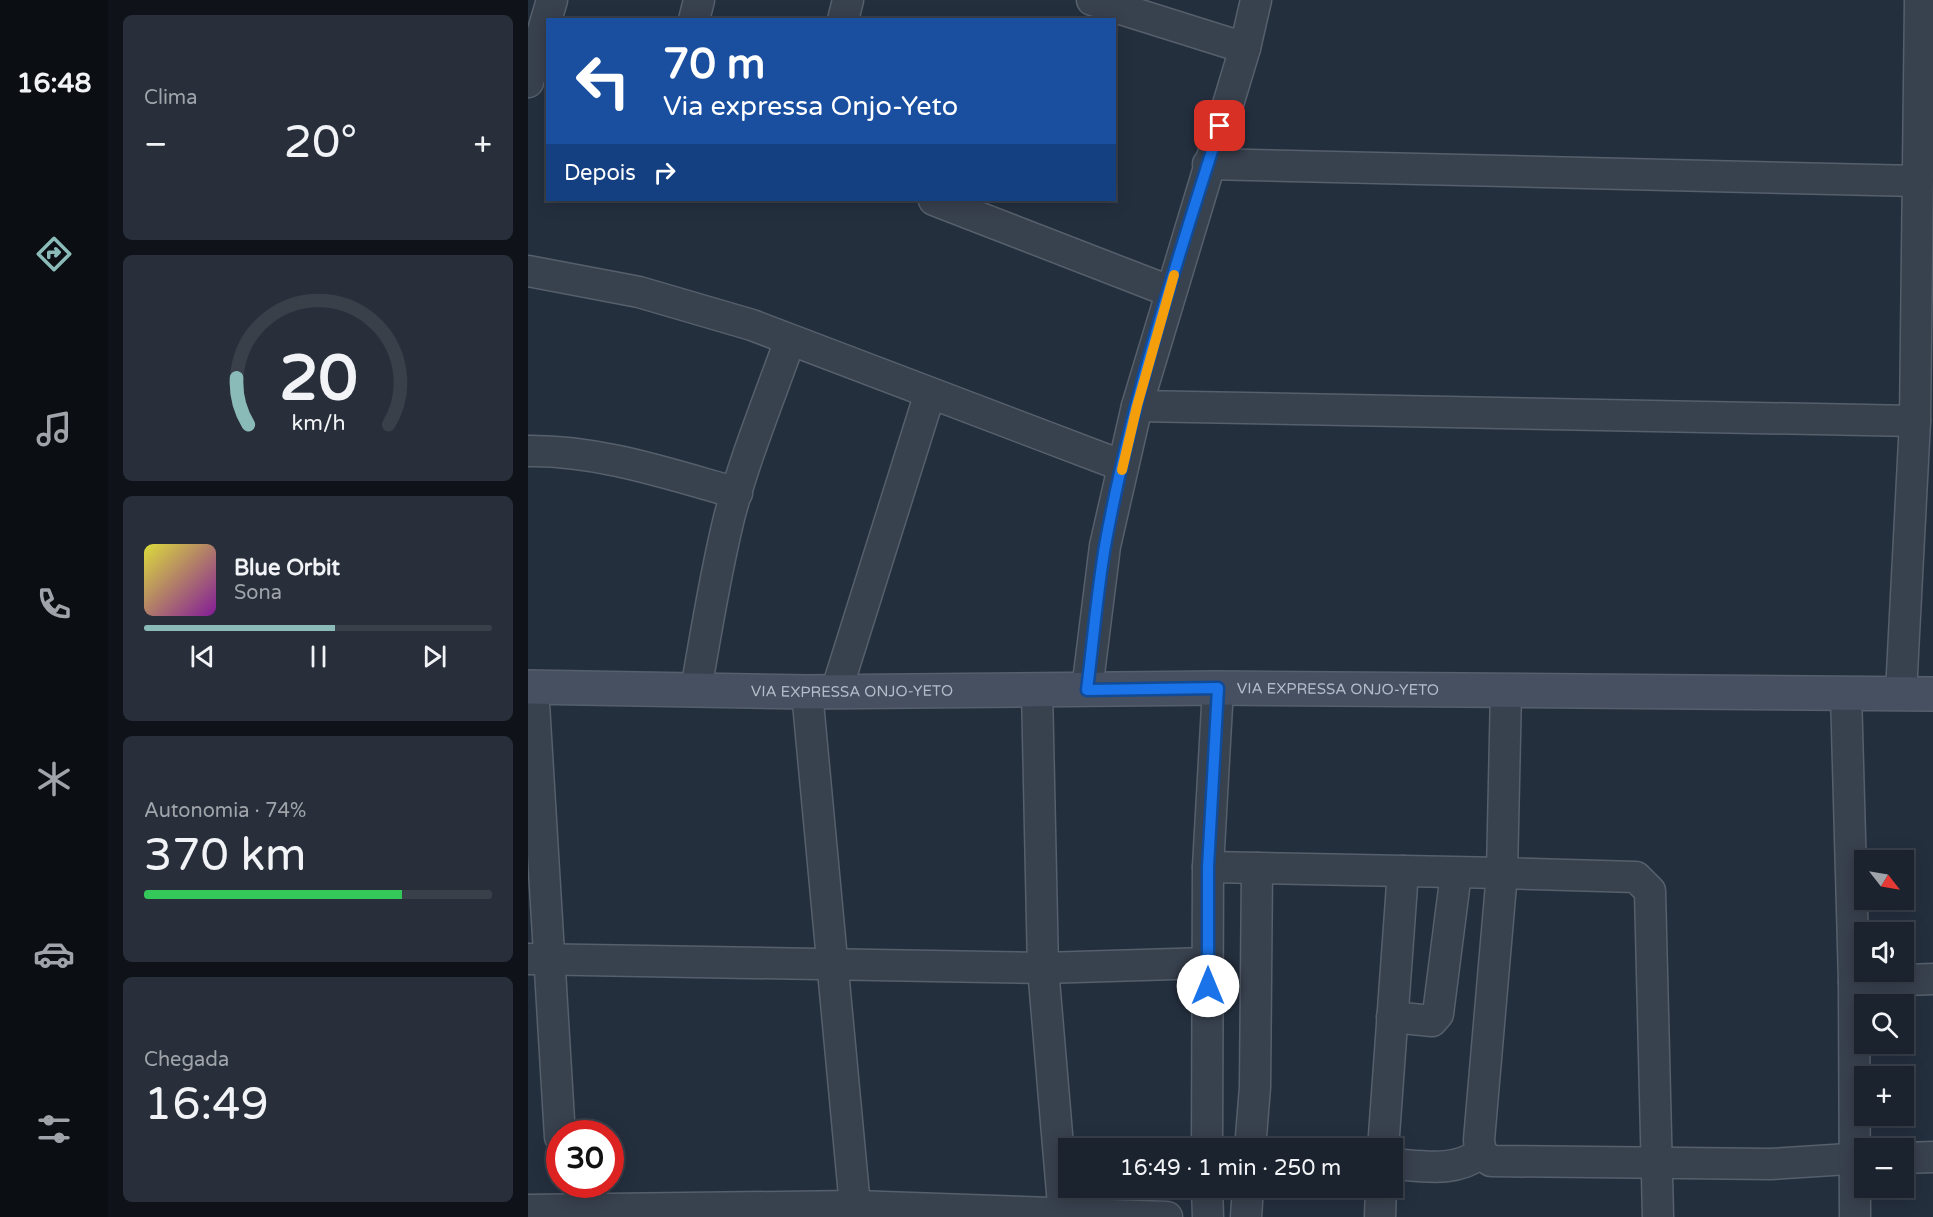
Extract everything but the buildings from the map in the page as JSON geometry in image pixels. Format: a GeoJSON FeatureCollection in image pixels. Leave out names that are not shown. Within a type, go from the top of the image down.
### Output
{"type":"FeatureCollection","features":[{"type":"Feature","properties":{"kind":"main road","name":"VIA EXPRESSA ONJO-YETO"},"geometry":{"type":"LineString","coordinates":[[530,687],[821,692],[1218,688],[1917,693]]}},
{"type":"Feature","properties":{"kind":"street"},"geometry":{"type":"LineString","coordinates":[[547,18],[552,0]]}},
{"type":"Feature","properties":{"kind":"street"},"geometry":{"type":"LineString","coordinates":[[694,18],[699,0]]}},
{"type":"Feature","properties":{"kind":"street"},"geometry":{"type":"LineString","coordinates":[[844,18],[848,0]]}},
{"type":"Feature","properties":{"kind":"street"},"geometry":{"type":"LineString","coordinates":[[1092,0],[1245,48]]}},
{"type":"Feature","properties":{"kind":"street"},"geometry":{"type":"LineString","coordinates":[[1087,690],[1105,546],[1137,406],[1169,291],[1245,48],[1256,0]]}},
{"type":"Feature","properties":{"kind":"street"},"geometry":{"type":"LineString","coordinates":[[1917,693],[1915,421],[1920,0]]}},
{"type":"Feature","properties":{"kind":"street"},"geometry":{"type":"LineString","coordinates":[[528,82],[546,20]]}},
{"type":"Feature","properties":{"kind":"street"},"geometry":{"type":"LineString","coordinates":[[528,91],[546,95]]}},
{"type":"Feature","properties":{"kind":"street"},"geometry":{"type":"LineString","coordinates":[[1208,164],[1918,181]]}},
{"type":"Feature","properties":{"kind":"street"},"geometry":{"type":"LineString","coordinates":[[937,201],[1169,291]]}},
{"type":"Feature","properties":{"kind":"street"},"geometry":{"type":"LineString","coordinates":[[528,271],[639,292],[752,325],[1123,466]]}},
{"type":"Feature","properties":{"kind":"street"},"geometry":{"type":"LineString","coordinates":[[696,690],[717,572],[737,493],[790,340]]}},
{"type":"Feature","properties":{"kind":"street"},"geometry":{"type":"LineString","coordinates":[[855,1212],[832,963],[821,692],[930,393]]}},
{"type":"Feature","properties":{"kind":"street"},"geometry":{"type":"LineString","coordinates":[[1137,406],[1915,421]]}},
{"type":"Feature","properties":{"kind":"street"},"geometry":{"type":"LineString","coordinates":[[528,451],[546,451],[627,462],[737,493]]}},
{"type":"Feature","properties":{"kind":"street"},"geometry":{"type":"LineString","coordinates":[[530,687],[539,959],[558,1120]]}},
{"type":"Feature","properties":{"kind":"street"},"geometry":{"type":"LineString","coordinates":[[1207,1138],[1208,867],[1218,688]]}},
{"type":"Feature","properties":{"kind":"street"},"geometry":{"type":"LineString","coordinates":[[1037,690],[1043,968],[1064,1215]]}},
{"type":"Feature","properties":{"kind":"street"},"geometry":{"type":"LineString","coordinates":[[1506,691],[1502,873],[1479,1140],[1481,1153],[1491,1161],[1771,1164],[1854,1158]]}},
{"type":"Feature","properties":{"kind":"street"},"geometry":{"type":"LineString","coordinates":[[1846,693],[1858,1138]]}},
{"type":"Feature","properties":{"kind":"street"},"geometry":{"type":"LineString","coordinates":[[1208,867],[1636,877],[1650,891],[1658,1217]]}},
{"type":"Feature","properties":{"kind":"street"},"geometry":{"type":"LineString","coordinates":[[1251,1138],[1255,1087],[1257,868]]}},
{"type":"Feature","properties":{"kind":"street"},"geometry":{"type":"LineString","coordinates":[[1384,1138],[1403,871]]}},
{"type":"Feature","properties":{"kind":"street"},"geometry":{"type":"LineString","coordinates":[[1392,1017],[1432,1021],[1438,1014],[1456,873]]}},
{"type":"Feature","properties":{"kind":"street"},"geometry":{"type":"LineString","coordinates":[[539,959],[1043,968],[1208,963]]}},
{"type":"Feature","properties":{"kind":"street"},"geometry":{"type":"LineString","coordinates":[[1914,980],[1933,979]]}},
{"type":"Feature","properties":{"kind":"street"},"geometry":{"type":"LineString","coordinates":[[1403,1165],[1449,1167],[1468,1164],[1481,1153]]}},
{"type":"Feature","properties":{"kind":"street"},"geometry":{"type":"LineString","coordinates":[[1914,1158],[1933,1157]]}},
{"type":"Feature","properties":{"kind":"street"},"geometry":{"type":"LineString","coordinates":[[1207,1198],[1208,1217]]}},
{"type":"Feature","properties":{"kind":"street"},"geometry":{"type":"LineString","coordinates":[[1246,1217],[1247,1198]]}},
{"type":"Feature","properties":{"kind":"street"},"geometry":{"type":"LineString","coordinates":[[1380,1217],[1381,1198]]}},
{"type":"Feature","properties":{"kind":"street"},"geometry":{"type":"LineString","coordinates":[[1855,1217],[1856,1198]]}},
{"type":"Feature","properties":{"kind":"street"},"geometry":{"type":"LineString","coordinates":[[528,1210],[563,1204],[1167,1217]]}},
{"type":"Feature","properties":{"kind":"slow traffic"},"geometry":{"type":"LineString","coordinates":[[1122,470],[1137,406],[1174,275]]}},
{"type":"Feature","properties":{"kind":"route"},"geometry":{"type":"LineString","coordinates":[[1208,986],[1208,867],[1218,688],[1087,690],[1105,546],[1132,426],[1157,333],[1220,126]]}}]}
